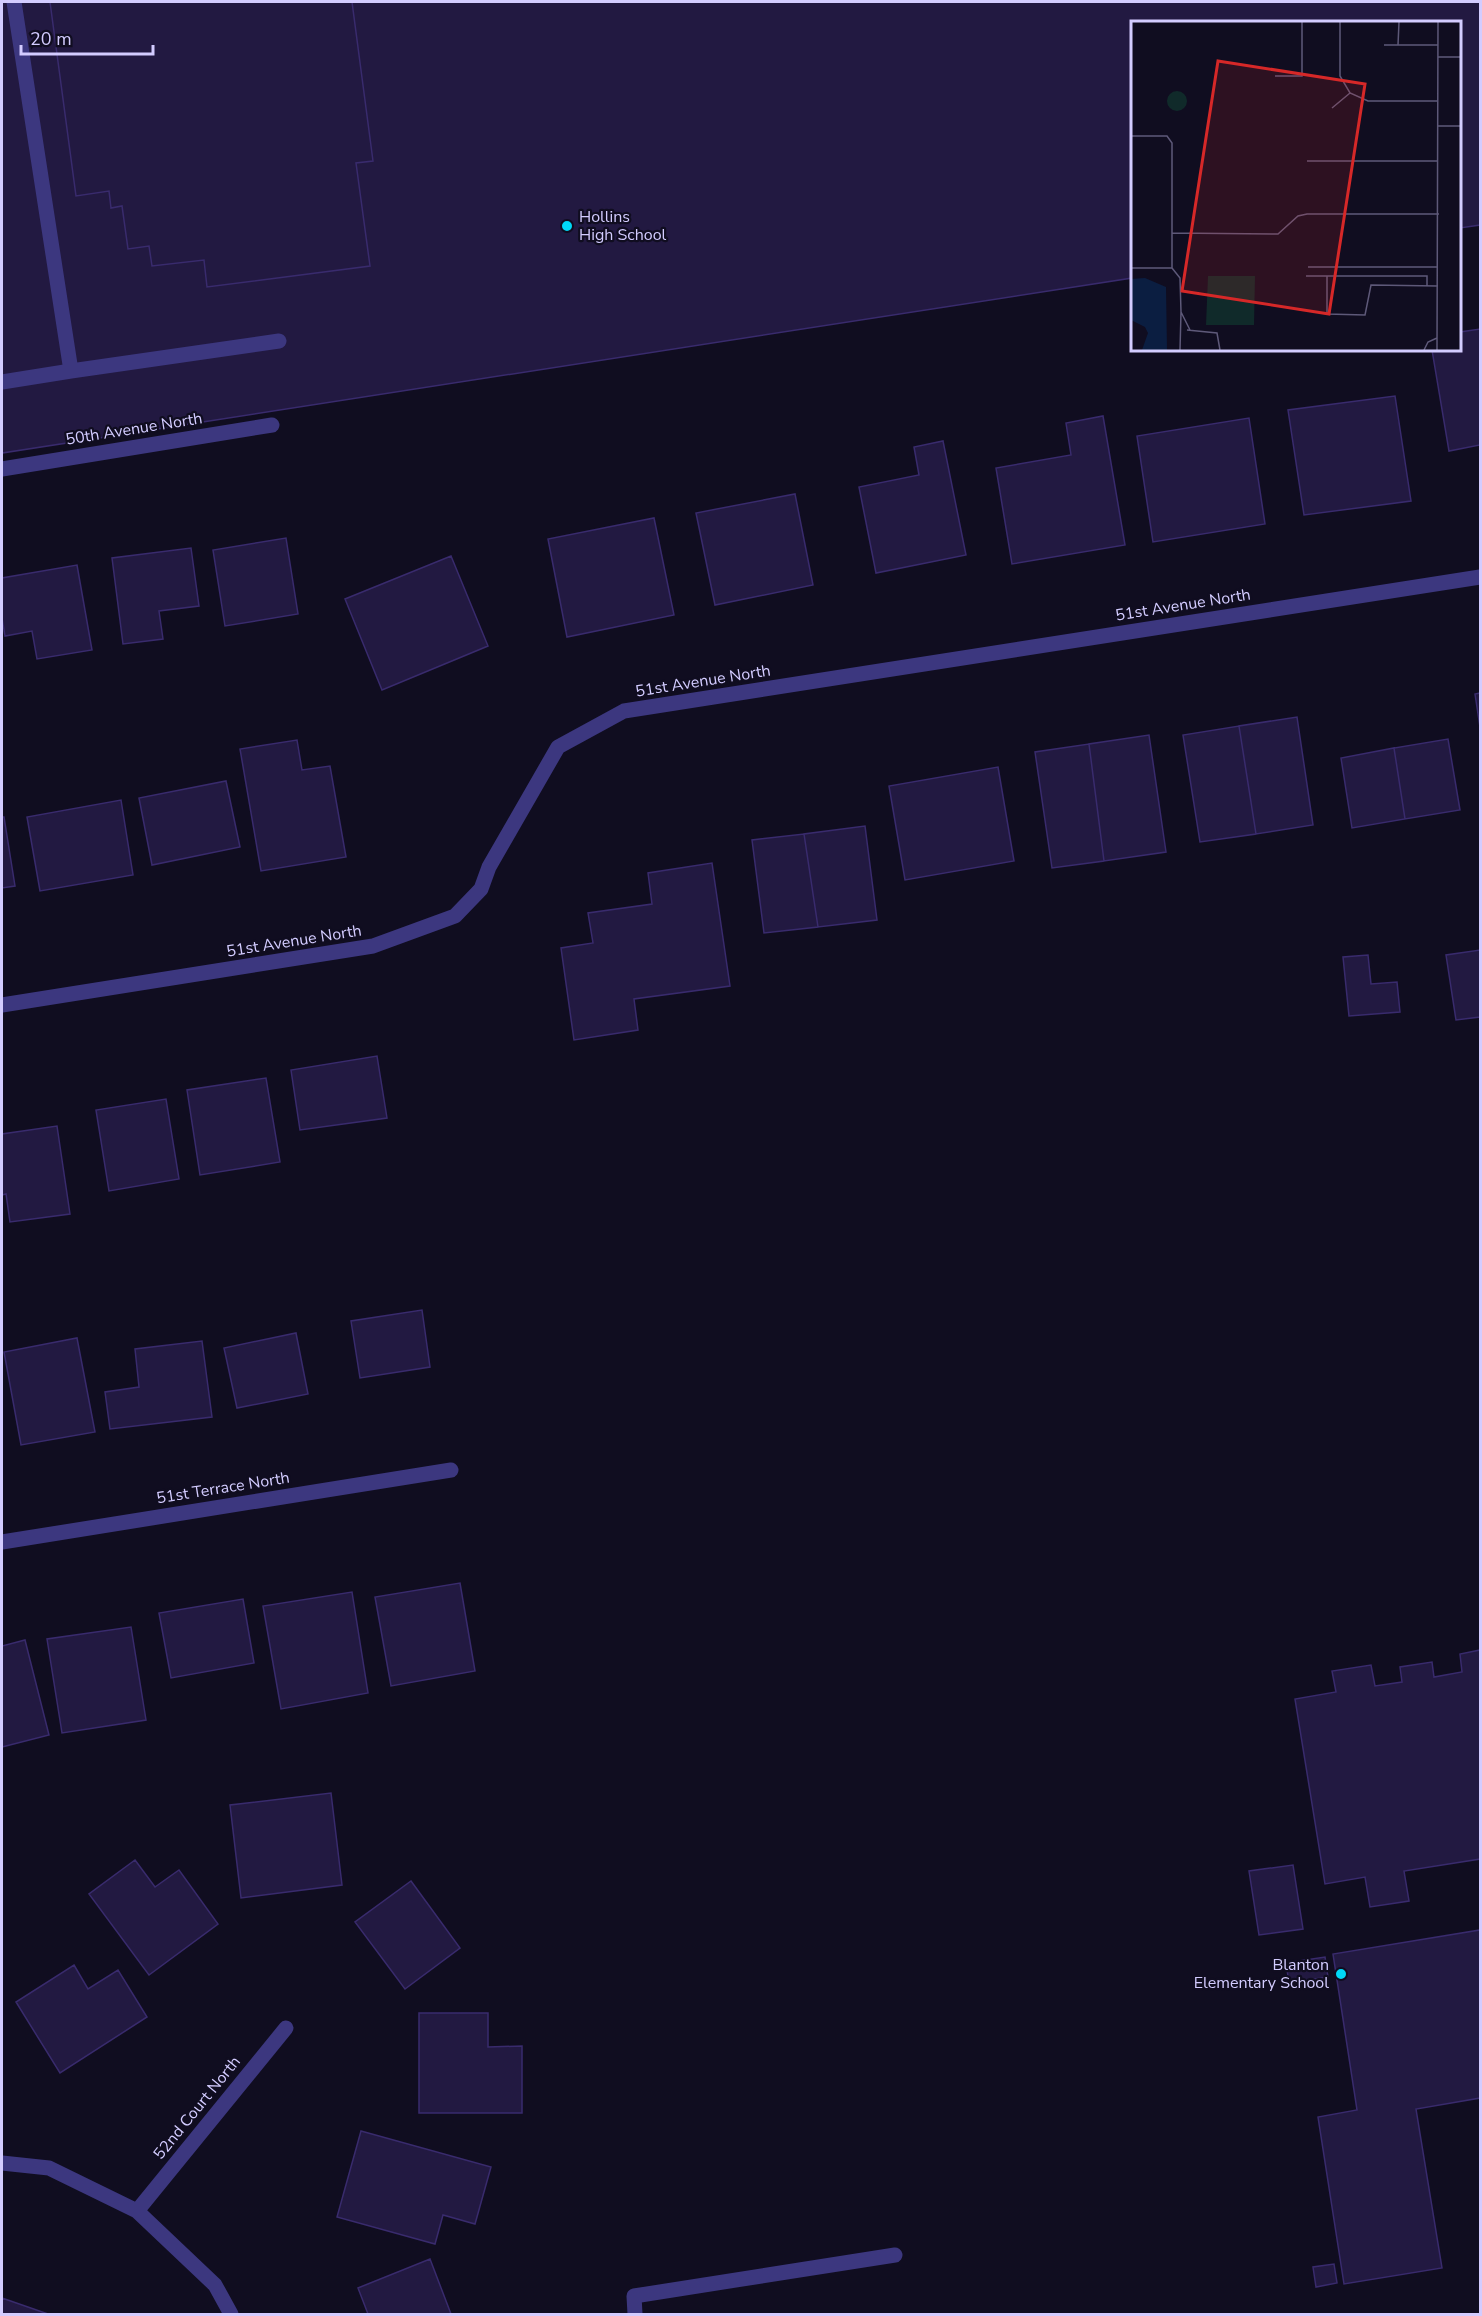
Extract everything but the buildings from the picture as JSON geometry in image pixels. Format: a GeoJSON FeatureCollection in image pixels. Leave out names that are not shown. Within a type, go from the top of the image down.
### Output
{"type":"FeatureCollection","features":[{"type":"Feature","properties":{"kind":"street"},"geometry":{"type":"LineString","coordinates":[[14,2],[71,371]]}},
{"type":"Feature","properties":{"kind":"street"},"geometry":{"type":"LineString","coordinates":[[2,382],[279,341]]}},
{"type":"Feature","properties":{"kind":"street","name":"50th Avenue North"},"geometry":{"type":"LineString","coordinates":[[2,469],[272,425]]}},
{"type":"Feature","properties":{"kind":"street","name":"51st Avenue North"},"geometry":{"type":"LineString","coordinates":[[2,1005],[373,946],[455,916],[481,889],[489,867],[549,758],[558,747],[624,711],[1480,577]]}},
{"type":"Feature","properties":{"kind":"street","name":"51st Terrace North"},"geometry":{"type":"LineString","coordinates":[[2,1542],[451,1470]]}},
{"type":"Feature","properties":{"kind":"street","name":"52nd Court North"},"geometry":{"type":"LineString","coordinates":[[137,2211],[286,2028]]}},
{"type":"Feature","properties":{"kind":"street"},"geometry":{"type":"LineString","coordinates":[[2,2163],[49,2168],[137,2211],[215,2285],[231,2314]]}},
{"type":"Feature","properties":{"kind":"street"},"geometry":{"type":"LineString","coordinates":[[635,2314],[634,2296],[896,2255]]}},
{"type":"Feature","properties":{"kind":"place","name":"Hollins High School"},"geometry":{"type":"Point","coordinates":[567,226]}},
{"type":"Feature","properties":{"kind":"place","name":"Blanton Elementary School"},"geometry":{"type":"Point","coordinates":[1341,1974]}}]}
